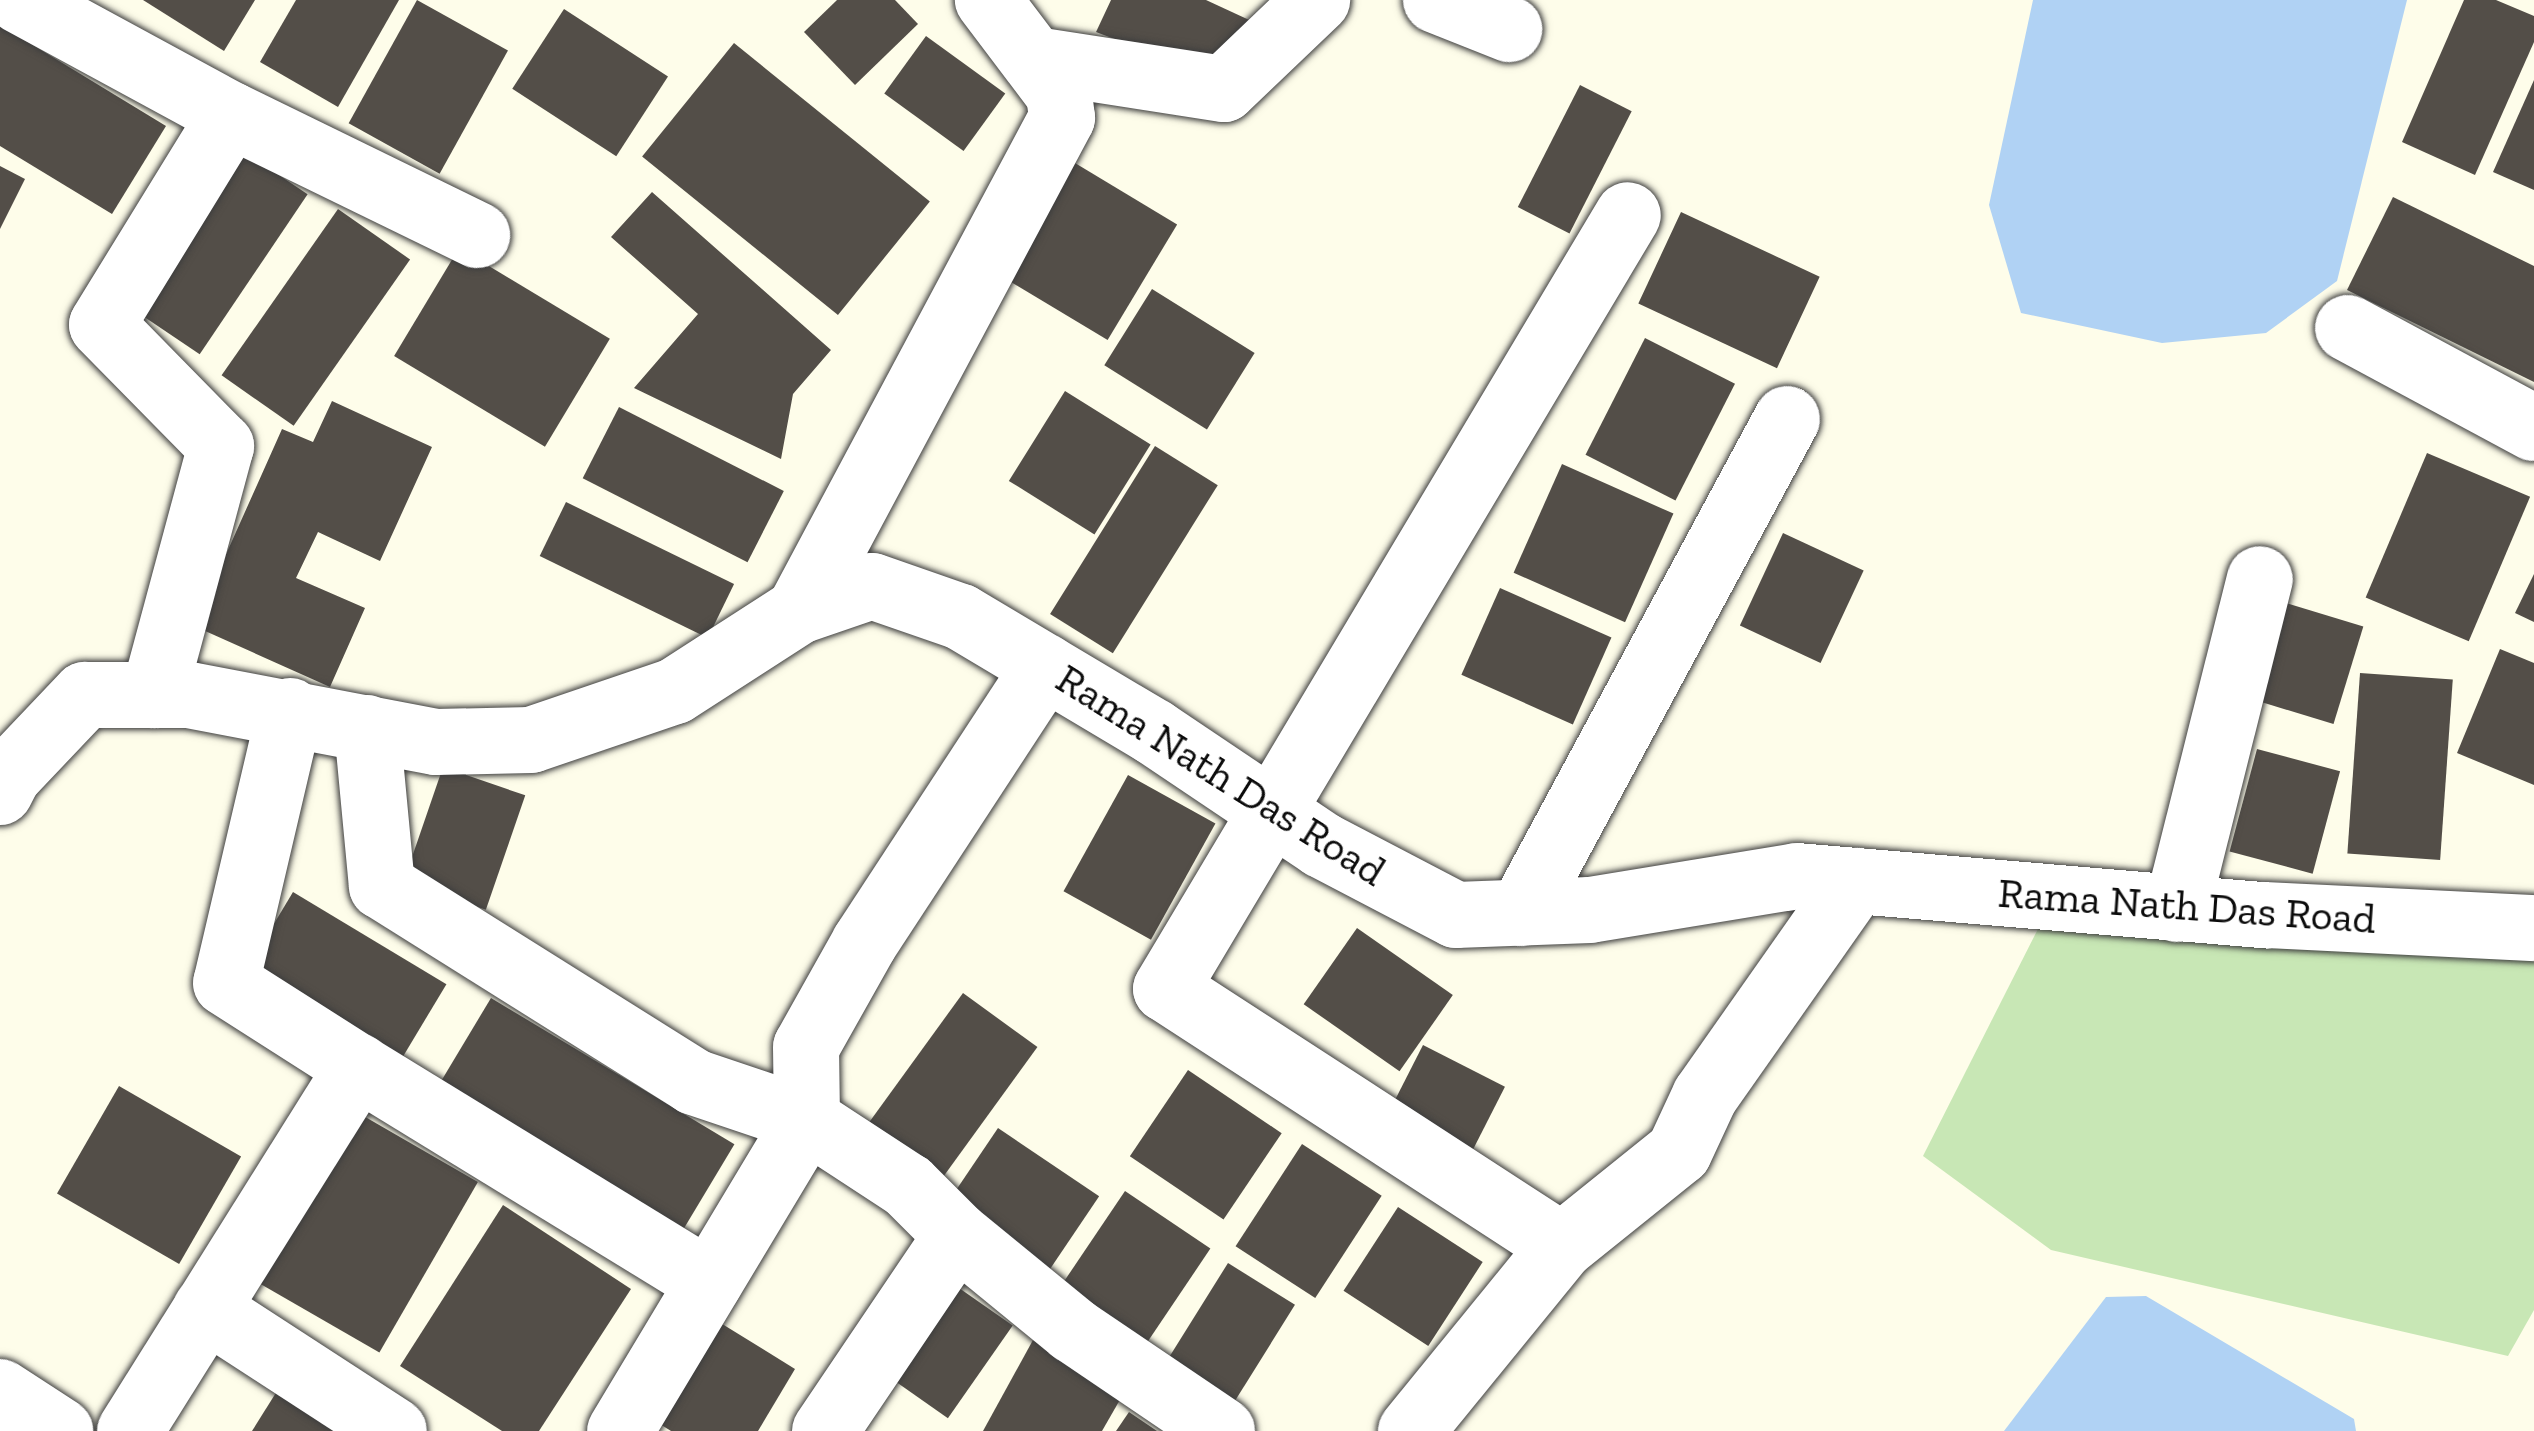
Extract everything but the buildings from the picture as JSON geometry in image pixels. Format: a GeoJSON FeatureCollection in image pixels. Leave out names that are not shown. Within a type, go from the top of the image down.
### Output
{"type":"FeatureCollection","features":[{"type":"Feature","properties":{"kind":"street"},"geometry":{"type":"LineString","coordinates":[[19,0],[230,115],[477,235]]}},
{"type":"Feature","properties":{"kind":"street"},"geometry":{"type":"LineString","coordinates":[[799,611],[1062,118],[1059,94],[988,0]]}},
{"type":"Feature","properties":{"kind":"street"},"geometry":{"type":"LineString","coordinates":[[1036,60],[1224,89],[1317,0]]}},
{"type":"Feature","properties":{"kind":"street"},"geometry":{"type":"LineString","coordinates":[[1436,0],[1509,29]]}},
{"type":"Feature","properties":{"kind":"street"},"geometry":{"type":"LineString","coordinates":[[154,695],[221,446],[102,325],[230,115]]}},
{"type":"Feature","properties":{"kind":"street"},"geometry":{"type":"LineString","coordinates":[[1562,1246],[1166,989],[1628,215]]}},
{"type":"Feature","properties":{"kind":"street"},"geometry":{"type":"LineString","coordinates":[[2348,328],[2534,428]]}},
{"type":"Feature","properties":{"kind":"street"},"geometry":{"type":"LineString","coordinates":[[1521,913],[1787,419]]}},
{"type":"Feature","properties":{"kind":"street"},"geometry":{"type":"LineString","coordinates":[[2177,909],[2260,579]]}},
{"type":"Feature","properties":{"kind":"street","name":"Rama Nath Das Road"},"geometry":{"type":"LineString","coordinates":[[0,792],[8,776],[86,695],[189,694],[436,742],[531,740],[675,691],[799,611],[872,586],[961,617],[1322,845],[1456,915],[1590,910],[1797,876],[2177,909],[2534,928]]}},
{"type":"Feature","properties":{"kind":"street"},"geometry":{"type":"LineString","coordinates":[[620,1431],[806,1120],[806,1048],[865,942],[1045,667]]}},
{"type":"Feature","properties":{"kind":"street"},"geometry":{"type":"LineString","coordinates":[[290,711],[226,983],[709,1282]]}},
{"type":"Feature","properties":{"kind":"street"},"geometry":{"type":"LineString","coordinates":[[367,728],[382,886],[694,1082],[806,1120],[908,1186],[957,1235],[1073,1330],[1222,1431]]}},
{"type":"Feature","properties":{"kind":"street"},"geometry":{"type":"LineString","coordinates":[[1411,1431],[1562,1246],[1679,1152],[1705,1096],[1856,881]]}},
{"type":"Feature","properties":{"kind":"street"},"geometry":{"type":"LineString","coordinates":[[134,1429],[358,1066]]}},
{"type":"Feature","properties":{"kind":"street"},"geometry":{"type":"LineString","coordinates":[[825,1431],[957,1235]]}},
{"type":"Feature","properties":{"kind":"street"},"geometry":{"type":"LineString","coordinates":[[206,1309],[394,1431]]}},
{"type":"Feature","properties":{"kind":"street"},"geometry":{"type":"LineString","coordinates":[[0,1392],[60,1431]]}},
{"type":"Feature","properties":{"kind":"green space"},"geometry":{"type":"Polygon","coordinates":[[[2046,913],[2534,952],[2534,1310],[2508,1356],[2051,1250],[1923,1156],[2046,913]]]}},
{"type":"Feature","properties":{"kind":"water"},"geometry":{"type":"Polygon","coordinates":[[[2033,0],[2407,0],[2337,281],[2266,333],[2162,343],[2021,313],[1989,205],[2033,0]]]}},
{"type":"Feature","properties":{"kind":"water"},"geometry":{"type":"Polygon","coordinates":[[[2146,1296],[2354,1419],[2356,1431],[2004,1431],[2106,1297],[2146,1296]]]}}]}
